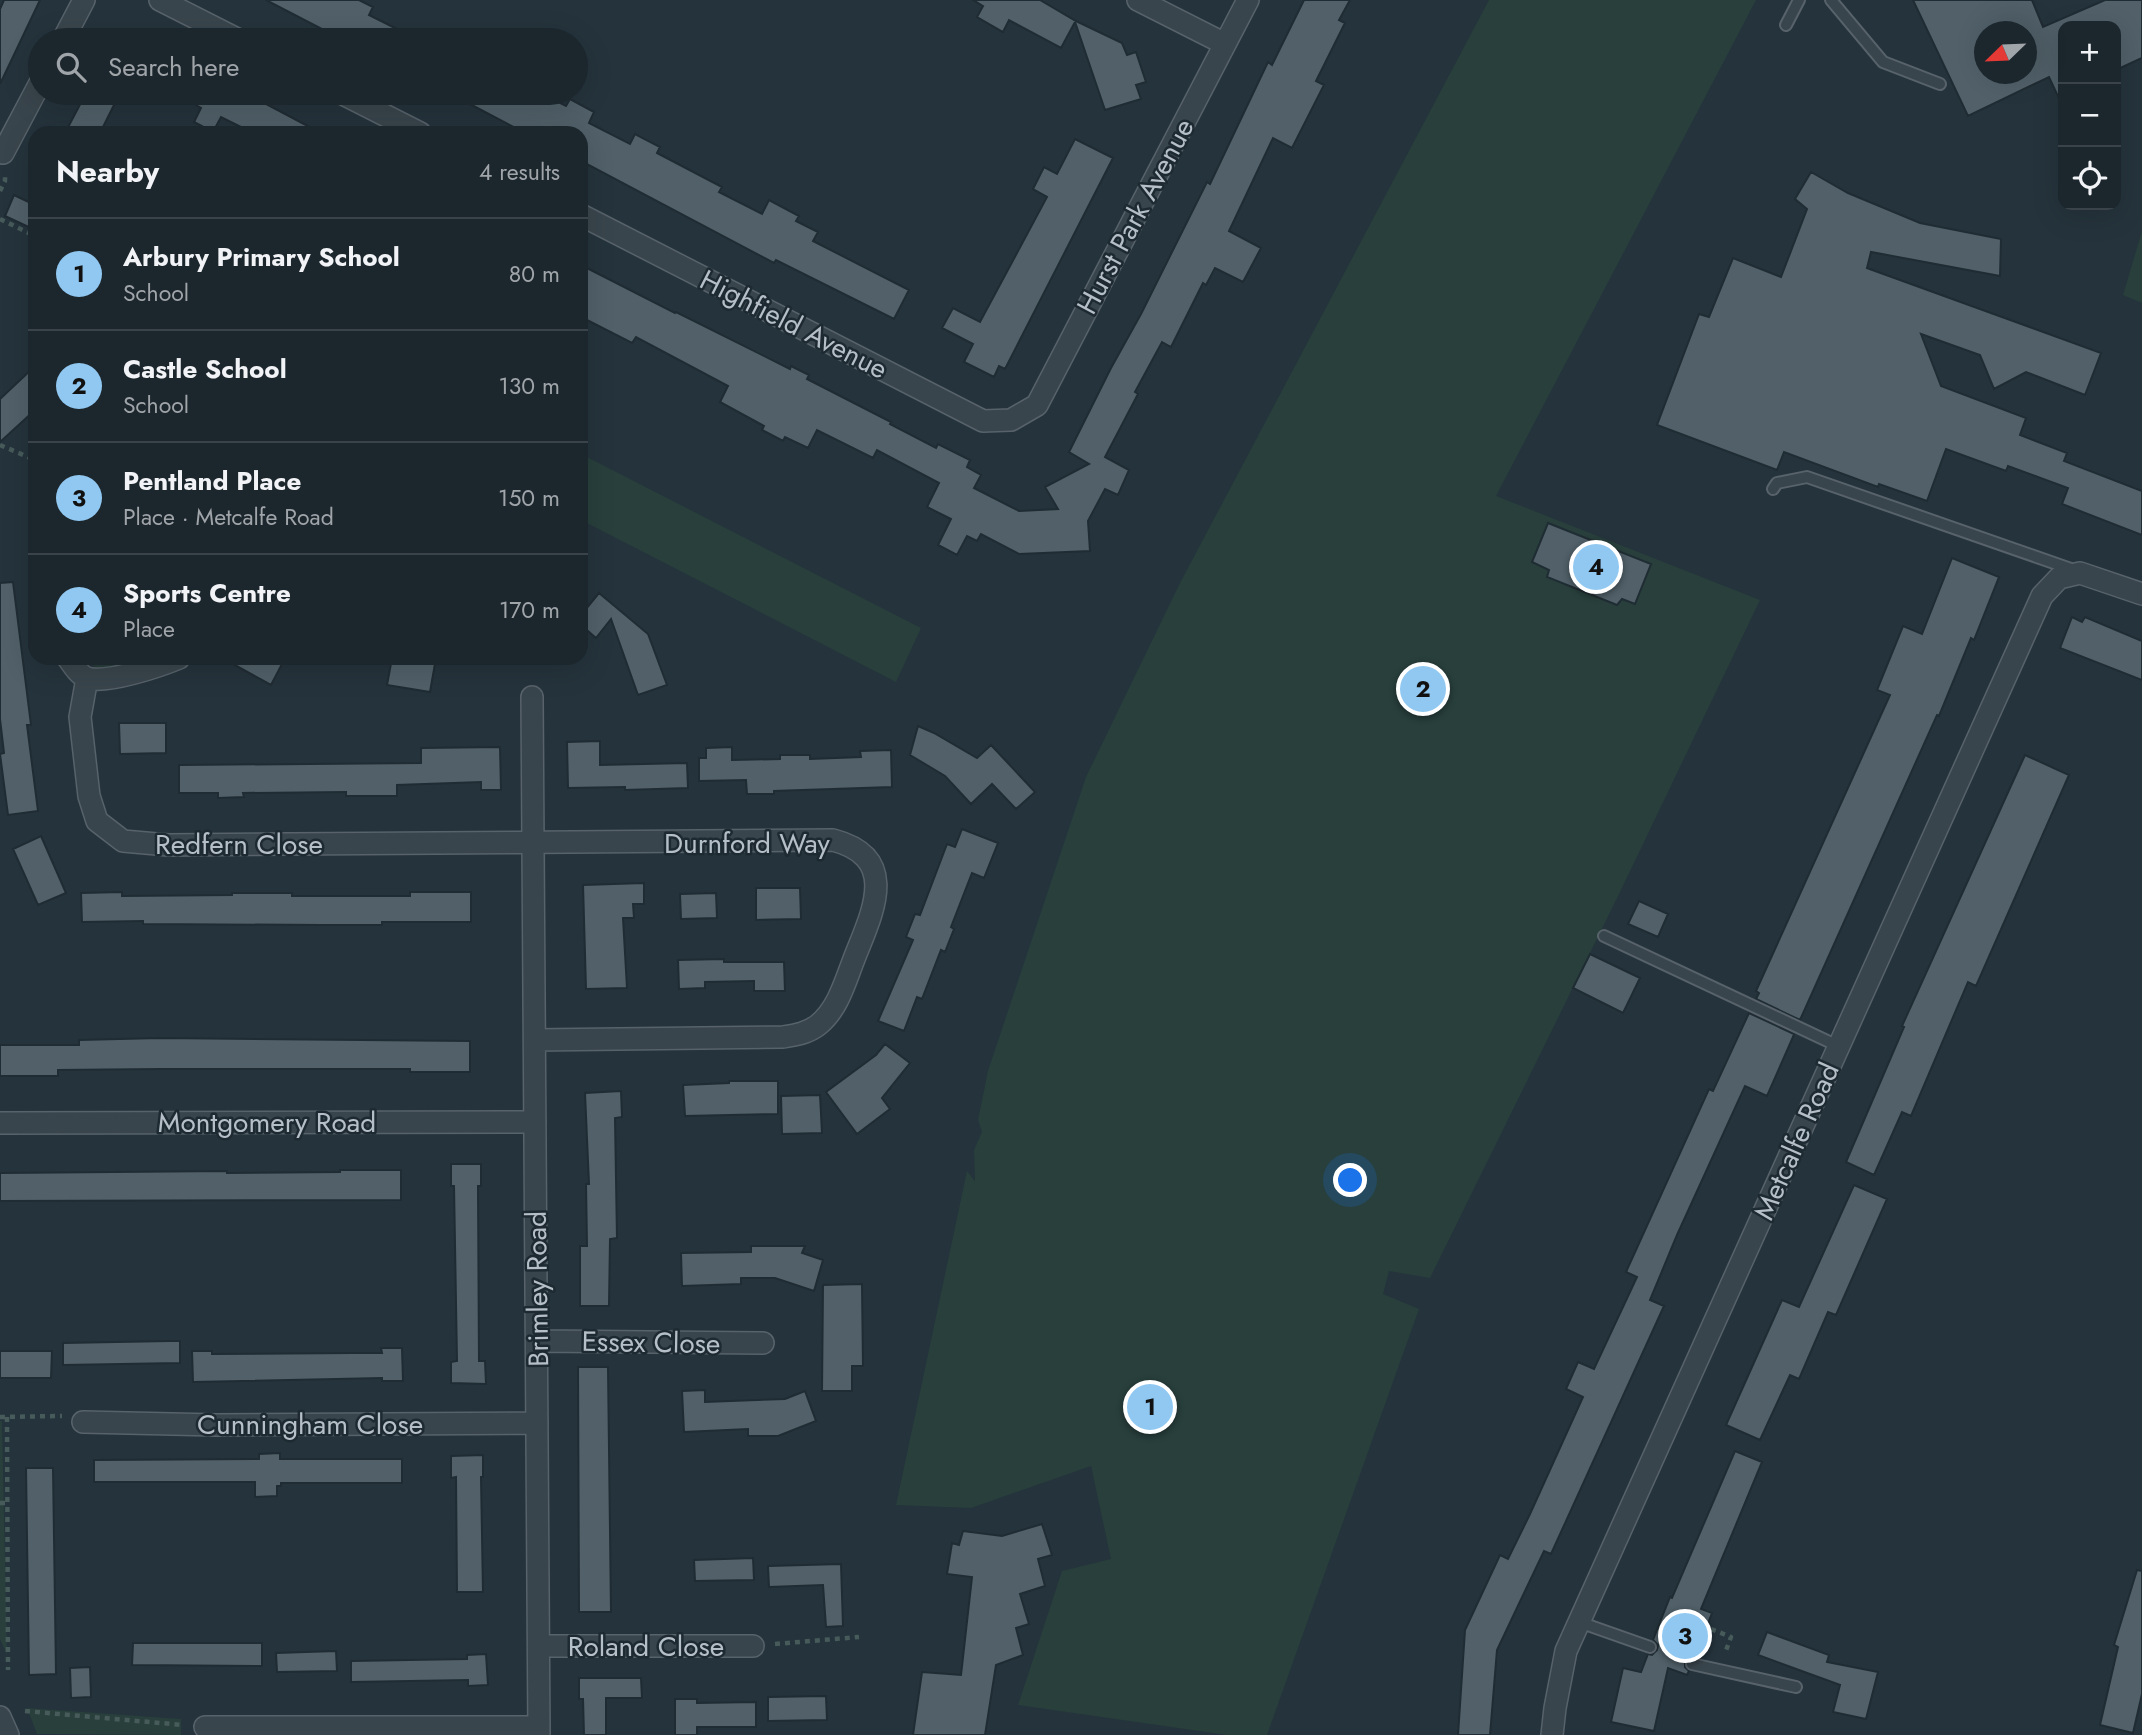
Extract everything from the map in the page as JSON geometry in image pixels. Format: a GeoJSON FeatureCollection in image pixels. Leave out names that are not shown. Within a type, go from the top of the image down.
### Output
{"type":"FeatureCollection","features":[{"type":"Feature","properties":{"kind":"street"},"geometry":{"type":"LineString","coordinates":[[69,28],[84,0]]}},
{"type":"Feature","properties":{"kind":"street"},"geometry":{"type":"LineString","coordinates":[[160,0],[215,28]]}},
{"type":"Feature","properties":{"kind":"street"},"geometry":{"type":"LineString","coordinates":[[1138,0],[1225,44]]}},
{"type":"Feature","properties":{"kind":"street","name":"Hurst Park Avenue"},"geometry":{"type":"LineString","coordinates":[[1011,420],[1037,405],[1248,0]]}},
{"type":"Feature","properties":{"kind":"street"},"geometry":{"type":"LineString","coordinates":[[3,153],[28,105]]}},
{"type":"Feature","properties":{"kind":"street"},"geometry":{"type":"LineString","coordinates":[[365,105],[406,126]]}},
{"type":"Feature","properties":{"kind":"street","name":"Highfield Avenue"},"geometry":{"type":"LineString","coordinates":[[588,219],[983,421],[1011,420]]}},
{"type":"Feature","properties":{"kind":"street"},"geometry":{"type":"LineString","coordinates":[[2080,573],[2142,594]]}},
{"type":"Feature","properties":{"kind":"street","name":"Metcalfe Road"},"geometry":{"type":"LineString","coordinates":[[1552,1735],[1566,1651],[2042,596],[2059,578],[2080,573]]}},
{"type":"Feature","properties":{"kind":"street"},"geometry":{"type":"LineString","coordinates":[[73,665],[87,678],[112,678],[156,665]]}},
{"type":"Feature","properties":{"kind":"street","name":"Redfern Close"},"geometry":{"type":"LineString","coordinates":[[87,678],[80,717],[89,796],[97,821],[123,841],[168,845],[533,843]]}},
{"type":"Feature","properties":{"kind":"street","name":"Brimley Road"},"geometry":{"type":"LineString","coordinates":[[531,697],[536,1040],[539,1731]]}},
{"type":"Feature","properties":{"kind":"street","name":"Durnford Way"},"geometry":{"type":"LineString","coordinates":[[533,843],[833,841],[847,844],[861,853],[873,870],[876,901],[840,996],[829,1015],[801,1035],[536,1040]]}},
{"type":"Feature","properties":{"kind":"street","name":"Montgomery Road"},"geometry":{"type":"LineString","coordinates":[[0,1123],[535,1122]]}},
{"type":"Feature","properties":{"kind":"street","name":"Essex Close"},"geometry":{"type":"LineString","coordinates":[[538,1341],[763,1343]]}},
{"type":"Feature","properties":{"kind":"street","name":"Cunningham Close"},"geometry":{"type":"LineString","coordinates":[[83,1422],[217,1425],[537,1423]]}},
{"type":"Feature","properties":{"kind":"street","name":"Roland Close"},"geometry":{"type":"LineString","coordinates":[[539,1646],[753,1646]]}},
{"type":"Feature","properties":{"kind":"street"},"geometry":{"type":"LineString","coordinates":[[0,1717],[8,1735]]}},
{"type":"Feature","properties":{"kind":"street"},"geometry":{"type":"LineString","coordinates":[[205,1727],[539,1731]]}},
{"type":"Feature","properties":{"kind":"lane"},"geometry":{"type":"LineString","coordinates":[[1786,25],[1799,0]]}},
{"type":"Feature","properties":{"kind":"lane"},"geometry":{"type":"LineString","coordinates":[[1831,0],[1883,62],[1940,84]]}},
{"type":"Feature","properties":{"kind":"lane"},"geometry":{"type":"LineString","coordinates":[[1773,489],[1777,482],[1807,477],[2080,573]]}},
{"type":"Feature","properties":{"kind":"lane"},"geometry":{"type":"LineString","coordinates":[[1604,936],[1839,1046]]}},
{"type":"Feature","properties":{"kind":"lane"},"geometry":{"type":"LineString","coordinates":[[1579,1622],[1650,1647]]}},
{"type":"Feature","properties":{"kind":"lane"},"geometry":{"type":"LineString","coordinates":[[1692,1664],[1796,1688]]}},
{"type":"Feature","properties":{"kind":"path"},"geometry":{"type":"LineString","coordinates":[[0,219],[28,233]]}},
{"type":"Feature","properties":{"kind":"path"},"geometry":{"type":"LineString","coordinates":[[0,445],[28,457]]}},
{"type":"Feature","properties":{"kind":"path"},"geometry":{"type":"LineString","coordinates":[[0,1417],[60,1415],[83,1422]]}},
{"type":"Feature","properties":{"kind":"path"},"geometry":{"type":"LineString","coordinates":[[7,1417],[8,1670]]}},
{"type":"Feature","properties":{"kind":"path"},"geometry":{"type":"LineString","coordinates":[[0,1503],[8,1503]]}},
{"type":"Feature","properties":{"kind":"path"},"geometry":{"type":"LineString","coordinates":[[1711,1629],[1731,1637],[1719,1670]]}},
{"type":"Feature","properties":{"kind":"path"},"geometry":{"type":"LineString","coordinates":[[753,1646],[859,1637]]}},
{"type":"Feature","properties":{"kind":"path"},"geometry":{"type":"LineString","coordinates":[[25,1710],[205,1727]]}},
{"type":"Feature","properties":{"kind":"green space"},"geometry":{"type":"Polygon","coordinates":[[[1489,0],[1756,0],[1496,496],[1760,600],[1430,1278],[1389,1271],[1383,1294],[1419,1309],[1267,1735],[1227,1735],[1018,1705],[1062,1571],[1111,1559],[1091,1466],[971,1508],[896,1505],[967,1171],[975,1181],[974,1150],[982,1132],[978,1120],[988,1071],[1086,777],[1180,583],[1489,0]]]}},
{"type":"Feature","properties":{"kind":"green space"},"geometry":{"type":"Polygon","coordinates":[[[2142,231],[2142,303],[2123,295],[2142,231]]]}},
{"type":"Feature","properties":{"kind":"green space"},"geometry":{"type":"Polygon","coordinates":[[[588,458],[921,628],[896,682],[588,524],[588,458]]]}},
{"type":"Feature","properties":{"kind":"green space"},"geometry":{"type":"Polygon","coordinates":[[[93,665],[132,665],[117,669],[93,665]]]}},
{"type":"Feature","properties":{"kind":"green space"},"geometry":{"type":"Polygon","coordinates":[[[2,1421],[7,1655],[0,1639],[2,1421]]]}},
{"type":"Feature","properties":{"kind":"green space"},"geometry":{"type":"Polygon","coordinates":[[[27,1708],[181,1719],[181,1735],[37,1734],[27,1708]]]}},
{"type":"Feature","properties":{"kind":"building"},"geometry":{"type":"Polygon","coordinates":[[[4,0],[40,0],[0,84],[0,9],[4,0]]]}},
{"type":"Feature","properties":{"kind":"building"},"geometry":{"type":"Polygon","coordinates":[[[266,0],[359,0],[373,7],[369,15],[395,28],[320,28],[266,0]]]}},
{"type":"Feature","properties":{"kind":"building"},"geometry":{"type":"Polygon","coordinates":[[[973,0],[1040,0],[1122,43],[1127,55],[1136,52],[1146,82],[1136,85],[1141,99],[1105,110],[1075,22],[1061,48],[1009,20],[1003,32],[977,17],[983,6],[973,0]]]}},
{"type":"Feature","properties":{"kind":"building"},"geometry":{"type":"Polygon","coordinates":[[[1304,0],[1350,0],[1339,20],[1345,23],[1316,81],[1324,85],[1292,148],[1273,138],[1229,231],[1261,248],[1243,282],[1215,268],[1206,285],[1203,283],[1171,347],[1162,342],[1135,392],[1138,394],[1105,457],[1129,470],[1118,495],[1105,489],[1088,521],[1090,551],[1019,554],[981,534],[977,541],[967,536],[957,555],[938,545],[951,519],[927,507],[939,483],[877,450],[873,458],[817,430],[808,448],[785,437],[783,441],[762,430],[764,426],[720,402],[728,386],[636,337],[632,343],[588,321],[588,269],[790,369],[791,366],[809,375],[807,379],[936,448],[938,444],[970,460],[967,467],[981,475],[974,488],[1019,511],[1058,509],[1045,487],[1089,464],[1069,452],[1207,182],[1210,184],[1268,62],[1272,65],[1304,0]]]}},
{"type":"Feature","properties":{"kind":"building"},"geometry":{"type":"Polygon","coordinates":[[[1913,0],[2032,0],[2043,27],[2105,0],[2142,0],[2142,58],[2121,68],[2121,21],[2058,21],[2058,96],[2049,77],[2037,83],[2037,21],[1974,21],[1974,84],[2034,84],[1968,116],[1913,0]]]}},
{"type":"Feature","properties":{"kind":"building"},"geometry":{"type":"Polygon","coordinates":[[[80,105],[114,105],[104,126],[69,126],[80,105]]]}},
{"type":"Feature","properties":{"kind":"building"},"geometry":{"type":"Polygon","coordinates":[[[196,105],[268,105],[308,126],[239,126],[221,117],[216,126],[202,126],[194,122],[201,108],[196,105]]]}},
{"type":"Feature","properties":{"kind":"building"},"geometry":{"type":"Polygon","coordinates":[[[472,105],[581,105],[594,112],[589,123],[630,144],[635,134],[660,147],[657,153],[722,187],[719,192],[762,214],[769,200],[799,216],[796,221],[818,232],[813,241],[909,290],[894,319],[776,260],[774,263],[588,165],[588,126],[512,126],[472,105]]]}},
{"type":"Feature","properties":{"kind":"building"},"geometry":{"type":"Polygon","coordinates":[[[1075,139],[1113,158],[1005,369],[999,366],[994,377],[964,362],[973,344],[942,328],[953,308],[980,322],[1047,197],[1033,189],[1044,167],[1057,174],[1075,139]]]}},
{"type":"Feature","properties":{"kind":"building"},"geometry":{"type":"Polygon","coordinates":[[[1811,172],[1848,193],[1920,223],[2001,239],[2000,276],[1871,252],[1867,268],[2101,353],[2085,395],[2026,372],[1994,389],[1980,355],[1921,334],[1941,386],[2026,418],[2020,435],[2067,453],[2064,461],[2142,491],[2142,535],[2062,504],[2068,488],[2008,466],[2006,471],[1946,449],[1927,501],[1879,484],[1878,487],[1784,452],[1777,470],[1657,425],[1699,314],[1709,317],[1733,258],[1781,277],[1807,209],[1795,199],[1811,172]]]}},
{"type":"Feature","properties":{"kind":"building"},"geometry":{"type":"Polygon","coordinates":[[[14,195],[28,202],[28,227],[5,216],[14,195]]]}},
{"type":"Feature","properties":{"kind":"building"},"geometry":{"type":"Polygon","coordinates":[[[28,373],[28,416],[0,442],[0,399],[28,373]]]}},
{"type":"Feature","properties":{"kind":"building"},"geometry":{"type":"Polygon","coordinates":[[[1548,523],[1651,564],[1635,604],[1622,599],[1617,605],[1547,577],[1549,570],[1532,562],[1548,523]]]}},
{"type":"Feature","properties":{"kind":"building"},"geometry":{"type":"Polygon","coordinates":[[[1952,558],[1999,577],[1974,640],[1971,638],[1939,716],[1937,715],[1800,1020],[1756,999],[1759,993],[1756,991],[1890,695],[1877,690],[1903,626],[1922,634],[1952,558]]]}},
{"type":"Feature","properties":{"kind":"building"},"geometry":{"type":"Polygon","coordinates":[[[13,582],[31,725],[27,725],[38,811],[8,815],[0,754],[4,753],[0,719],[0,583],[13,582]]]}},
{"type":"Feature","properties":{"kind":"building"},"geometry":{"type":"Polygon","coordinates":[[[599,593],[648,634],[667,685],[638,695],[611,619],[596,638],[588,631],[588,606],[599,593]]]}},
{"type":"Feature","properties":{"kind":"building"},"geometry":{"type":"Polygon","coordinates":[[[2072,617],[2082,622],[2085,617],[2142,641],[2142,680],[2060,648],[2072,617]]]}},
{"type":"Feature","properties":{"kind":"building"},"geometry":{"type":"Polygon","coordinates":[[[235,665],[281,665],[271,685],[235,665]]]}},
{"type":"Feature","properties":{"kind":"building"},"geometry":{"type":"Polygon","coordinates":[[[391,665],[435,665],[430,692],[387,685],[391,665]]]}},
{"type":"Feature","properties":{"kind":"building"},"geometry":{"type":"Polygon","coordinates":[[[119,723],[166,723],[166,753],[120,754],[119,723]]]}},
{"type":"Feature","properties":{"kind":"building"},"geometry":{"type":"Polygon","coordinates":[[[918,726],[977,758],[991,745],[1035,792],[1016,809],[992,784],[971,804],[945,776],[910,755],[918,726]]]}},
{"type":"Feature","properties":{"kind":"building"},"geometry":{"type":"Polygon","coordinates":[[[600,741],[600,765],[687,763],[688,788],[568,788],[567,742],[600,741]]]}},
{"type":"Feature","properties":{"kind":"building"},"geometry":{"type":"Polygon","coordinates":[[[500,747],[501,790],[481,790],[481,782],[397,785],[397,796],[346,796],[346,792],[243,793],[244,797],[218,798],[218,793],[179,793],[179,765],[421,763],[421,748],[500,747]]]}},
{"type":"Feature","properties":{"kind":"building"},"geometry":{"type":"Polygon","coordinates":[[[732,747],[732,760],[780,759],[780,755],[810,755],[810,759],[861,757],[860,751],[891,750],[892,787],[747,794],[746,780],[699,781],[699,758],[706,758],[706,748],[732,747]]]}},
{"type":"Feature","properties":{"kind":"building"},"geometry":{"type":"Polygon","coordinates":[[[2025,755],[2069,775],[1976,986],[1968,982],[1911,1116],[1902,1112],[1874,1175],[1846,1162],[1904,1027],[1902,1026],[2025,755]]]}},
{"type":"Feature","properties":{"kind":"building"},"geometry":{"type":"Polygon","coordinates":[[[962,829],[998,843],[984,878],[972,873],[951,927],[954,929],[945,952],[941,950],[922,999],[917,997],[904,1031],[878,1021],[913,940],[906,937],[915,914],[920,915],[947,844],[955,847],[962,829]]]}},
{"type":"Feature","properties":{"kind":"building"},"geometry":{"type":"Polygon","coordinates":[[[41,836],[66,893],[38,905],[13,849],[41,836]]]}},
{"type":"Feature","properties":{"kind":"building"},"geometry":{"type":"Polygon","coordinates":[[[644,883],[644,904],[633,904],[634,918],[623,918],[627,988],[586,989],[583,885],[644,883]]]}},
{"type":"Feature","properties":{"kind":"building"},"geometry":{"type":"Polygon","coordinates":[[[756,888],[800,888],[801,919],[756,920],[756,888]]]}},
{"type":"Feature","properties":{"kind":"building"},"geometry":{"type":"Polygon","coordinates":[[[122,892],[122,896],[292,893],[292,896],[410,896],[410,892],[471,892],[471,922],[322,925],[82,922],[81,893],[122,892]]]}},
{"type":"Feature","properties":{"kind":"building"},"geometry":{"type":"Polygon","coordinates":[[[716,893],[717,918],[681,919],[680,894],[716,893]]]}},
{"type":"Feature","properties":{"kind":"building"},"geometry":{"type":"Polygon","coordinates":[[[1639,901],[1668,914],[1658,937],[1628,924],[1639,901]]]}},
{"type":"Feature","properties":{"kind":"building"},"geometry":{"type":"Polygon","coordinates":[[[1590,954],[1640,978],[1623,1013],[1573,988],[1590,954]]]}},
{"type":"Feature","properties":{"kind":"building"},"geometry":{"type":"Polygon","coordinates":[[[724,959],[724,962],[784,962],[785,991],[754,991],[754,981],[705,982],[705,988],[679,989],[678,960],[724,959]]]}},
{"type":"Feature","properties":{"kind":"building"},"geometry":{"type":"Polygon","coordinates":[[[1749,1013],[1794,1034],[1793,1037],[1767,1096],[1745,1086],[1677,1235],[1650,1300],[1664,1306],[1551,1554],[1544,1551],[1497,1650],[1490,1735],[1458,1735],[1465,1630],[1500,1555],[1508,1559],[1530,1514],[1583,1397],[1566,1389],[1578,1362],[1594,1369],[1637,1277],[1626,1272],[1709,1089],[1713,1091],[1749,1013]]]}},
{"type":"Feature","properties":{"kind":"building"},"geometry":{"type":"Polygon","coordinates":[[[160,1038],[470,1041],[470,1072],[410,1072],[410,1069],[160,1069],[58,1070],[58,1076],[0,1076],[0,1045],[79,1045],[79,1040],[160,1038]]]}},
{"type":"Feature","properties":{"kind":"building"},"geometry":{"type":"Polygon","coordinates":[[[885,1044],[910,1063],[882,1098],[890,1109],[857,1134],[826,1092],[876,1055],[885,1044]]]}},
{"type":"Feature","properties":{"kind":"building"},"geometry":{"type":"Polygon","coordinates":[[[778,1081],[778,1114],[685,1116],[683,1085],[778,1081]]]}},
{"type":"Feature","properties":{"kind":"building"},"geometry":{"type":"Polygon","coordinates":[[[621,1091],[622,1117],[615,1118],[617,1238],[610,1239],[609,1306],[580,1306],[580,1246],[587,1246],[586,1184],[589,1184],[585,1093],[621,1091]]]}},
{"type":"Feature","properties":{"kind":"building"},"geometry":{"type":"Polygon","coordinates":[[[820,1095],[822,1133],[782,1134],[781,1096],[820,1095]]]}},
{"type":"Feature","properties":{"kind":"building"},"geometry":{"type":"Polygon","coordinates":[[[451,1164],[481,1164],[481,1186],[478,1186],[479,1361],[485,1361],[486,1384],[451,1383],[451,1362],[457,1361],[454,1186],[451,1186],[451,1164]]]}},
{"type":"Feature","properties":{"kind":"building"},"geometry":{"type":"Polygon","coordinates":[[[401,1170],[401,1200],[0,1201],[0,1173],[401,1170]]]}},
{"type":"Feature","properties":{"kind":"building"},"geometry":{"type":"Polygon","coordinates":[[[1854,1185],[1887,1199],[1836,1315],[1828,1312],[1799,1379],[1790,1375],[1760,1440],[1726,1425],[1782,1300],[1799,1307],[1854,1185]]]}},
{"type":"Feature","properties":{"kind":"building"},"geometry":{"type":"Polygon","coordinates":[[[751,1246],[805,1246],[802,1253],[823,1260],[814,1291],[775,1278],[741,1278],[741,1284],[682,1286],[681,1253],[751,1252],[751,1246]]]}},
{"type":"Feature","properties":{"kind":"building"},"geometry":{"type":"Polygon","coordinates":[[[862,1284],[863,1366],[852,1366],[852,1391],[822,1391],[823,1285],[862,1284]]]}},
{"type":"Feature","properties":{"kind":"building"},"geometry":{"type":"Polygon","coordinates":[[[180,1341],[180,1363],[63,1365],[63,1343],[180,1341]]]}},
{"type":"Feature","properties":{"kind":"building"},"geometry":{"type":"Polygon","coordinates":[[[381,1348],[402,1348],[403,1381],[382,1381],[382,1378],[193,1382],[192,1351],[212,1351],[212,1354],[382,1353],[381,1348]]]}},
{"type":"Feature","properties":{"kind":"building"},"geometry":{"type":"Polygon","coordinates":[[[0,1351],[52,1351],[51,1378],[0,1378],[0,1351]]]}},
{"type":"Feature","properties":{"kind":"building"},"geometry":{"type":"Polygon","coordinates":[[[578,1367],[608,1367],[611,1612],[579,1612],[578,1367]]]}},
{"type":"Feature","properties":{"kind":"building"},"geometry":{"type":"Polygon","coordinates":[[[705,1390],[705,1402],[785,1399],[805,1391],[816,1421],[778,1436],[748,1436],[748,1429],[684,1432],[682,1391],[705,1390]]]}},
{"type":"Feature","properties":{"kind":"building"},"geometry":{"type":"Polygon","coordinates":[[[1735,1451],[1762,1462],[1701,1609],[1712,1613],[1695,1657],[1689,1657],[1685,1662],[1689,1671],[1687,1675],[1668,1668],[1654,1731],[1611,1722],[1623,1668],[1641,1672],[1648,1654],[1652,1655],[1657,1650],[1658,1645],[1653,1640],[1735,1451]]]}},
{"type":"Feature","properties":{"kind":"building"},"geometry":{"type":"Polygon","coordinates":[[[280,1453],[280,1459],[402,1459],[402,1483],[281,1483],[281,1486],[277,1486],[277,1496],[255,1497],[255,1482],[94,1482],[94,1460],[259,1459],[259,1454],[280,1453]]]}},
{"type":"Feature","properties":{"kind":"building"},"geometry":{"type":"Polygon","coordinates":[[[483,1455],[483,1592],[457,1592],[456,1477],[451,1478],[451,1456],[483,1455]]]}},
{"type":"Feature","properties":{"kind":"building"},"geometry":{"type":"Polygon","coordinates":[[[26,1468],[53,1468],[56,1674],[29,1675],[26,1468]]]}},
{"type":"Feature","properties":{"kind":"building"},"geometry":{"type":"Polygon","coordinates":[[[1042,1524],[1052,1555],[1038,1559],[1045,1586],[1020,1594],[1029,1624],[1016,1628],[1023,1655],[996,1665],[985,1735],[913,1735],[922,1672],[961,1675],[972,1577],[947,1574],[952,1543],[959,1545],[963,1531],[1002,1536],[1042,1524]]]}},
{"type":"Feature","properties":{"kind":"building"},"geometry":{"type":"Polygon","coordinates":[[[753,1558],[754,1580],[695,1581],[694,1560],[753,1558]]]}},
{"type":"Feature","properties":{"kind":"building"},"geometry":{"type":"Polygon","coordinates":[[[841,1564],[843,1626],[826,1627],[823,1585],[769,1587],[768,1566],[841,1564]]]}},
{"type":"Feature","properties":{"kind":"building"},"geometry":{"type":"Polygon","coordinates":[[[2137,1570],[2142,1571],[2142,1694],[2133,1733],[2100,1725],[2118,1647],[2114,1645],[2137,1570]]]}},
{"type":"Feature","properties":{"kind":"building"},"geometry":{"type":"Polygon","coordinates":[[[1767,1632],[1829,1655],[1827,1662],[1878,1672],[1866,1719],[1833,1712],[1840,1685],[1758,1655],[1767,1632]]]}},
{"type":"Feature","properties":{"kind":"building"},"geometry":{"type":"Polygon","coordinates":[[[133,1643],[262,1643],[262,1666],[132,1665],[133,1643]]]}},
{"type":"Feature","properties":{"kind":"building"},"geometry":{"type":"Polygon","coordinates":[[[336,1651],[337,1671],[277,1672],[276,1653],[336,1651]]]}},
{"type":"Feature","properties":{"kind":"building"},"geometry":{"type":"Polygon","coordinates":[[[486,1654],[488,1685],[468,1686],[468,1680],[351,1682],[351,1661],[467,1659],[467,1655],[486,1654]]]}},
{"type":"Feature","properties":{"kind":"building"},"geometry":{"type":"Polygon","coordinates":[[[90,1667],[91,1697],[71,1698],[70,1668],[90,1667]]]}},
{"type":"Feature","properties":{"kind":"building"},"geometry":{"type":"Polygon","coordinates":[[[579,1678],[641,1678],[642,1698],[606,1698],[606,1735],[584,1735],[583,1699],[579,1699],[579,1678]]]}},
{"type":"Feature","properties":{"kind":"building"},"geometry":{"type":"Polygon","coordinates":[[[826,1696],[827,1720],[768,1721],[768,1697],[826,1696]]]}},
{"type":"Feature","properties":{"kind":"building"},"geometry":{"type":"Polygon","coordinates":[[[675,1699],[697,1699],[697,1703],[756,1702],[756,1727],[697,1727],[697,1735],[675,1735],[675,1699]]]}},
{"type":"Feature","properties":{"kind":"place","name":"Sports Centre"},"geometry":{"type":"Point","coordinates":[1596,567]}},
{"type":"Feature","properties":{"kind":"place","name":"Castle School"},"geometry":{"type":"Point","coordinates":[1423,689]}},
{"type":"Feature","properties":{"kind":"place","name":"Arbury Primary School"},"geometry":{"type":"Point","coordinates":[1150,1407]}},
{"type":"Feature","properties":{"kind":"place","name":"Pentland Place"},"geometry":{"type":"Point","coordinates":[1685,1636]}}]}
